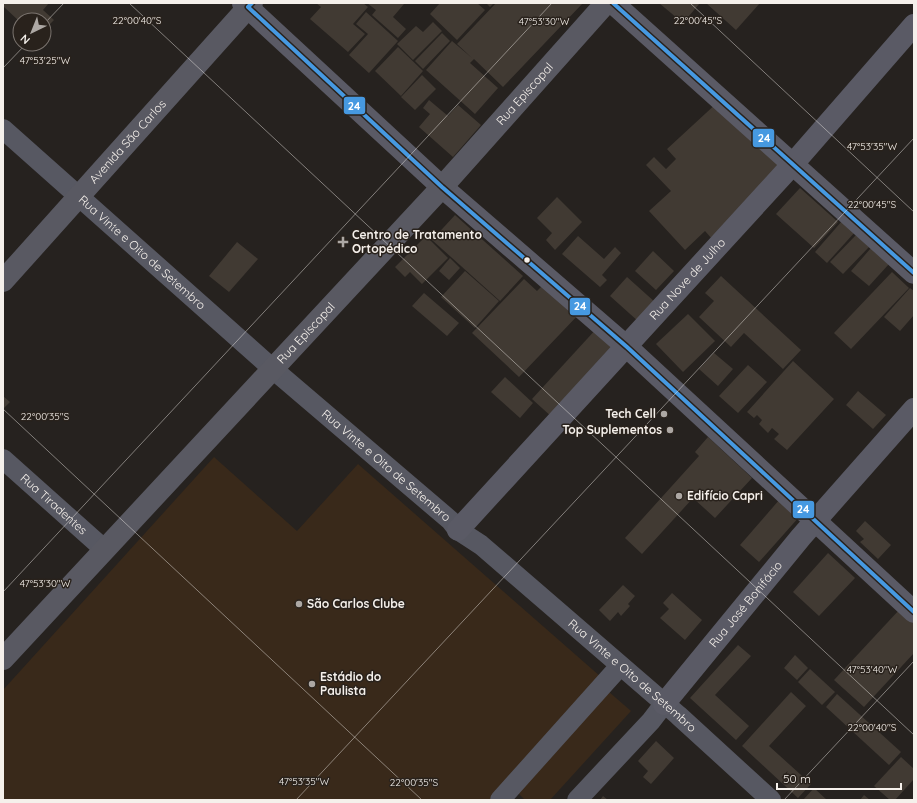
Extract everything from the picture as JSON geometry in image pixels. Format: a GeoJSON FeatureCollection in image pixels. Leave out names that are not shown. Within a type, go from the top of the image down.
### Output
{"type":"FeatureCollection","features":[{"type":"Feature","properties":{"kind":"main road","name":"Rua Episcopal"},"geometry":{"type":"LineString","coordinates":[[3,659],[274,370],[442,187],[606,3]]}},
{"type":"Feature","properties":{"kind":"main road"},"geometry":{"type":"LineString","coordinates":[[613,3],[914,273]]}},
{"type":"Feature","properties":{"kind":"main road"},"geometry":{"type":"LineString","coordinates":[[248,4],[442,187],[627,347],[914,612]]}},
{"type":"Feature","properties":{"kind":"main road","name":"Avenida São Carlos"},"geometry":{"type":"LineString","coordinates":[[3,281],[78,194],[248,4]]}},
{"type":"Feature","properties":{"kind":"main road","name":"Rua Nove de Julho"},"geometry":{"type":"LineString","coordinates":[[458,530],[792,165],[914,25]]}},
{"type":"Feature","properties":{"kind":"main road","name":"Rua José Bonifácio"},"geometry":{"type":"LineString","coordinates":[[664,704],[816,521],[914,409]]}},
{"type":"Feature","properties":{"kind":"street","name":"Rua Vinte e Oito de Setembro"},"geometry":{"type":"LineString","coordinates":[[3,129],[78,194],[274,370],[451,521],[458,530],[481,545],[664,704],[771,800]]}},
{"type":"Feature","properties":{"kind":"street","name":"Rua Tiradentes"},"geometry":{"type":"LineString","coordinates":[[3,459],[105,550]]}},
{"type":"Feature","properties":{"kind":"street"},"geometry":{"type":"LineString","coordinates":[[500,800],[620,666]]}},
{"type":"Feature","properties":{"kind":"street","name":"Rua José Bonifácio"},"geometry":{"type":"LineString","coordinates":[[578,800],[652,721],[664,704]]}},
{"type":"Feature","properties":{"kind":"shaded area","name":"São Carlos Clube"},"geometry":{"type":"Polygon","coordinates":[[[214,457],[297,531],[358,464],[601,677],[490,800],[3,800],[3,690],[214,457]]]}},
{"type":"Feature","properties":{"kind":"shaded area"},"geometry":{"type":"Polygon","coordinates":[[[609,692],[631,711],[550,800],[525,800],[518,793],[609,692]]]}},
{"type":"Feature","properties":{"kind":"building"},"geometry":{"type":"Polygon","coordinates":[[[3,3],[49,3],[43,10],[45,12],[12,12],[12,14],[3,6],[3,3]]]}},
{"type":"Feature","properties":{"kind":"building"},"geometry":{"type":"Polygon","coordinates":[[[316,3],[363,3],[368,7],[353,24],[365,34],[348,52],[310,19],[321,7],[316,3]]]}},
{"type":"Feature","properties":{"kind":"building"},"geometry":{"type":"Polygon","coordinates":[[[367,3],[404,4],[393,17],[406,29],[398,38],[372,15],[376,10],[367,3]]]}},
{"type":"Feature","properties":{"kind":"building"},"geometry":{"type":"Polygon","coordinates":[[[440,3],[477,3],[485,10],[457,40],[430,14],[440,3]]]}},
{"type":"Feature","properties":{"kind":"building"},"geometry":{"type":"Polygon","coordinates":[[[486,3],[494,3],[490,7],[486,3]]]}},
{"type":"Feature","properties":{"kind":"building"},"geometry":{"type":"Polygon","coordinates":[[[496,3],[583,3],[503,87],[474,59],[470,63],[498,88],[475,114],[426,70],[452,41],[472,58],[457,44],[496,3]]]}},
{"type":"Feature","properties":{"kind":"building"},"geometry":{"type":"Polygon","coordinates":[[[659,3],[700,3],[683,23],[659,3]]]}},
{"type":"Feature","properties":{"kind":"building"},"geometry":{"type":"Polygon","coordinates":[[[706,3],[760,3],[736,30],[706,3]]]}},
{"type":"Feature","properties":{"kind":"building"},"geometry":{"type":"Polygon","coordinates":[[[366,12],[398,41],[369,73],[349,55],[368,34],[356,24],[366,12]]]}},
{"type":"Feature","properties":{"kind":"building"},"geometry":{"type":"Polygon","coordinates":[[[433,22],[442,31],[413,60],[397,44],[416,26],[423,32],[433,22]]]}},
{"type":"Feature","properties":{"kind":"building"},"geometry":{"type":"Polygon","coordinates":[[[442,33],[450,41],[423,69],[415,61],[442,33]]]}},
{"type":"Feature","properties":{"kind":"building"},"geometry":{"type":"Polygon","coordinates":[[[398,47],[423,71],[401,96],[375,71],[398,47]]]}},
{"type":"Feature","properties":{"kind":"building"},"geometry":{"type":"Polygon","coordinates":[[[422,75],[436,89],[415,110],[401,97],[422,75]]]}},
{"type":"Feature","properties":{"kind":"building"},"geometry":{"type":"Polygon","coordinates":[[[429,100],[448,116],[458,105],[481,125],[453,157],[419,127],[430,114],[423,108],[429,100]]]}},
{"type":"Feature","properties":{"kind":"building"},"geometry":{"type":"Polygon","coordinates":[[[719,101],[784,168],[712,239],[705,231],[685,250],[649,211],[671,191],[646,165],[654,157],[666,169],[676,159],[667,149],[719,101]]]}},
{"type":"Feature","properties":{"kind":"building"},"geometry":{"type":"Polygon","coordinates":[[[800,188],[838,222],[814,248],[776,214],[800,188]]]}},
{"type":"Feature","properties":{"kind":"building"},"geometry":{"type":"Polygon","coordinates":[[[557,197],[582,222],[555,250],[546,240],[552,233],[537,218],[557,197]]]}},
{"type":"Feature","properties":{"kind":"building"},"geometry":{"type":"Polygon","coordinates":[[[455,215],[523,276],[500,301],[432,240],[455,215]]]}},
{"type":"Feature","properties":{"kind":"building"},"geometry":{"type":"Polygon","coordinates":[[[842,221],[855,232],[827,263],[815,252],[842,221]]]}},
{"type":"Feature","properties":{"kind":"building"},"geometry":{"type":"Polygon","coordinates":[[[856,235],[869,247],[843,274],[830,262],[856,235]]]}},
{"type":"Feature","properties":{"kind":"building"},"geometry":{"type":"Polygon","coordinates":[[[426,236],[448,258],[422,284],[410,272],[405,277],[395,267],[426,236]]]}},
{"type":"Feature","properties":{"kind":"building"},"geometry":{"type":"Polygon","coordinates":[[[578,236],[604,259],[615,247],[621,253],[602,275],[607,280],[600,287],[562,254],[578,236]]]}},
{"type":"Feature","properties":{"kind":"building"},"geometry":{"type":"Polygon","coordinates":[[[237,242],[258,259],[229,292],[209,276],[237,242]]]}},
{"type":"Feature","properties":{"kind":"building"},"geometry":{"type":"Polygon","coordinates":[[[871,248],[889,264],[869,286],[851,271],[871,248]]]}},
{"type":"Feature","properties":{"kind":"building"},"geometry":{"type":"Polygon","coordinates":[[[653,251],[674,271],[656,290],[635,271],[653,251]]]}},
{"type":"Feature","properties":{"kind":"building"},"geometry":{"type":"Polygon","coordinates":[[[450,258],[460,268],[449,280],[439,271],[450,258]]]}},
{"type":"Feature","properties":{"kind":"building"},"geometry":{"type":"Polygon","coordinates":[[[465,271],[499,301],[475,328],[441,297],[465,271]]]}},
{"type":"Feature","properties":{"kind":"building"},"geometry":{"type":"Polygon","coordinates":[[[892,272],[909,288],[851,349],[834,333],[892,272]]]}},
{"type":"Feature","properties":{"kind":"building"},"geometry":{"type":"Polygon","coordinates":[[[721,276],[801,350],[783,369],[744,333],[731,347],[699,317],[714,301],[705,293],[721,276]]]}},
{"type":"Feature","properties":{"kind":"building"},"geometry":{"type":"Polygon","coordinates":[[[627,277],[656,303],[639,322],[610,296],[627,277]]]}},
{"type":"Feature","properties":{"kind":"building"},"geometry":{"type":"Polygon","coordinates":[[[524,279],[537,291],[545,283],[581,312],[519,377],[472,333],[524,279]]]}},
{"type":"Feature","properties":{"kind":"building"},"geometry":{"type":"Polygon","coordinates":[[[910,288],[914,291],[914,315],[900,331],[884,317],[910,288]]]}},
{"type":"Feature","properties":{"kind":"building"},"geometry":{"type":"Polygon","coordinates":[[[424,293],[459,323],[447,336],[412,306],[424,293]]]}},
{"type":"Feature","properties":{"kind":"building"},"geometry":{"type":"Polygon","coordinates":[[[688,314],[715,341],[683,372],[656,344],[688,314]]]}},
{"type":"Feature","properties":{"kind":"building"},"geometry":{"type":"Polygon","coordinates":[[[598,327],[619,346],[553,418],[532,399],[598,327]]]}},
{"type":"Feature","properties":{"kind":"building"},"geometry":{"type":"Polygon","coordinates":[[[714,353],[733,369],[718,386],[699,369],[714,353]]]}},
{"type":"Feature","properties":{"kind":"building"},"geometry":{"type":"Polygon","coordinates":[[[793,361],[834,399],[787,450],[774,439],[779,434],[772,428],[768,433],[759,424],[762,420],[757,415],[754,418],[747,412],[793,361]]]}},
{"type":"Feature","properties":{"kind":"building"},"geometry":{"type":"Polygon","coordinates":[[[748,365],[767,382],[738,413],[719,396],[748,365]]]}},
{"type":"Feature","properties":{"kind":"building"},"geometry":{"type":"Polygon","coordinates":[[[505,377],[533,403],[520,418],[491,392],[505,377]]]}},
{"type":"Feature","properties":{"kind":"building"},"geometry":{"type":"Polygon","coordinates":[[[858,391],[886,415],[873,429],[846,405],[858,391]]]}},
{"type":"Feature","properties":{"kind":"building"},"geometry":{"type":"Polygon","coordinates":[[[3,396],[10,402],[3,409],[3,396]]]}},
{"type":"Feature","properties":{"kind":"building","name":"Edifício Capri"},"geometry":{"type":"Polygon","coordinates":[[[708,437],[752,478],[715,518],[693,498],[642,554],[625,538],[699,456],[695,452],[708,437]]]}},
{"type":"Feature","properties":{"kind":"building"},"geometry":{"type":"Polygon","coordinates":[[[780,499],[800,516],[759,562],[740,545],[780,499]]]}},
{"type":"Feature","properties":{"kind":"building"},"geometry":{"type":"Polygon","coordinates":[[[865,521],[891,545],[878,559],[860,542],[864,539],[856,531],[865,521]]]}},
{"type":"Feature","properties":{"kind":"building"},"geometry":{"type":"Polygon","coordinates":[[[828,553],[855,578],[819,616],[793,592],[828,553]]]}},
{"type":"Feature","properties":{"kind":"building"},"geometry":{"type":"Polygon","coordinates":[[[623,585],[635,596],[628,604],[630,606],[621,616],[618,612],[610,621],[599,610],[623,585]]]}},
{"type":"Feature","properties":{"kind":"building"},"geometry":{"type":"Polygon","coordinates":[[[672,593],[702,620],[685,640],[660,618],[669,609],[663,603],[672,593]]]}},
{"type":"Feature","properties":{"kind":"building"},"geometry":{"type":"Polygon","coordinates":[[[900,609],[914,621],[914,653],[864,707],[834,680],[900,609]]]}},
{"type":"Feature","properties":{"kind":"building"},"geometry":{"type":"Polygon","coordinates":[[[738,645],[751,656],[715,695],[749,726],[736,740],[690,698],[738,645]]]}},
{"type":"Feature","properties":{"kind":"building"},"geometry":{"type":"Polygon","coordinates":[[[795,655],[808,668],[797,680],[784,668],[795,655]]]}},
{"type":"Feature","properties":{"kind":"building"},"geometry":{"type":"Polygon","coordinates":[[[810,669],[835,692],[822,705],[798,682],[810,669]]]}},
{"type":"Feature","properties":{"kind":"building"},"geometry":{"type":"Polygon","coordinates":[[[791,692],[806,706],[769,746],[811,784],[798,798],[742,746],[791,692]]]}},
{"type":"Feature","properties":{"kind":"building"},"geometry":{"type":"Polygon","coordinates":[[[837,694],[901,752],[889,765],[826,707],[837,694]]]}},
{"type":"Feature","properties":{"kind":"building"},"geometry":{"type":"Polygon","coordinates":[[[656,741],[674,758],[651,784],[643,777],[648,771],[638,761],[656,741]]]}},
{"type":"Feature","properties":{"kind":"building"},"geometry":{"type":"Polygon","coordinates":[[[901,757],[914,769],[914,779],[895,800],[890,800],[874,786],[901,757]]]}},
{"type":"Feature","properties":{"kind":"building"},"geometry":{"type":"Polygon","coordinates":[[[814,788],[827,800],[803,800],[814,788]]]}},
{"type":"Feature","properties":{"kind":"building"},"geometry":{"type":"Polygon","coordinates":[[[864,795],[870,800],[860,800],[864,795]]]}},
{"type":"Feature","properties":{"kind":"building"},"geometry":{"type":"Polygon","coordinates":[[[603,796],[608,800],[600,800],[603,796]]]}},
{"type":"Feature","properties":{"kind":"transit line","name":"24"},"geometry":{"type":"LineString","coordinates":[[252,3],[248,7],[442,187],[627,347],[914,612]]}},
{"type":"Feature","properties":{"kind":"transit line","name":"24"},"geometry":{"type":"LineString","coordinates":[[613,3],[914,273]]}},
{"type":"Feature","properties":{"kind":"place","name":"Centro de Tratamento Ortopédico"},"geometry":{"type":"Point","coordinates":[343,242]}},
{"type":"Feature","properties":{"kind":"place","name":"Tech Cell"},"geometry":{"type":"Point","coordinates":[664,414]}},
{"type":"Feature","properties":{"kind":"place","name":"Top Suplementos"},"geometry":{"type":"Point","coordinates":[670,430]}},
{"type":"Feature","properties":{"kind":"place","name":"Edifício Capri"},"geometry":{"type":"Point","coordinates":[679,496]}},
{"type":"Feature","properties":{"kind":"place","name":"São Carlos Clube"},"geometry":{"type":"Point","coordinates":[299,604]}},
{"type":"Feature","properties":{"kind":"place","name":"Estádio do Paulista"},"geometry":{"type":"Point","coordinates":[312,684]}}]}
